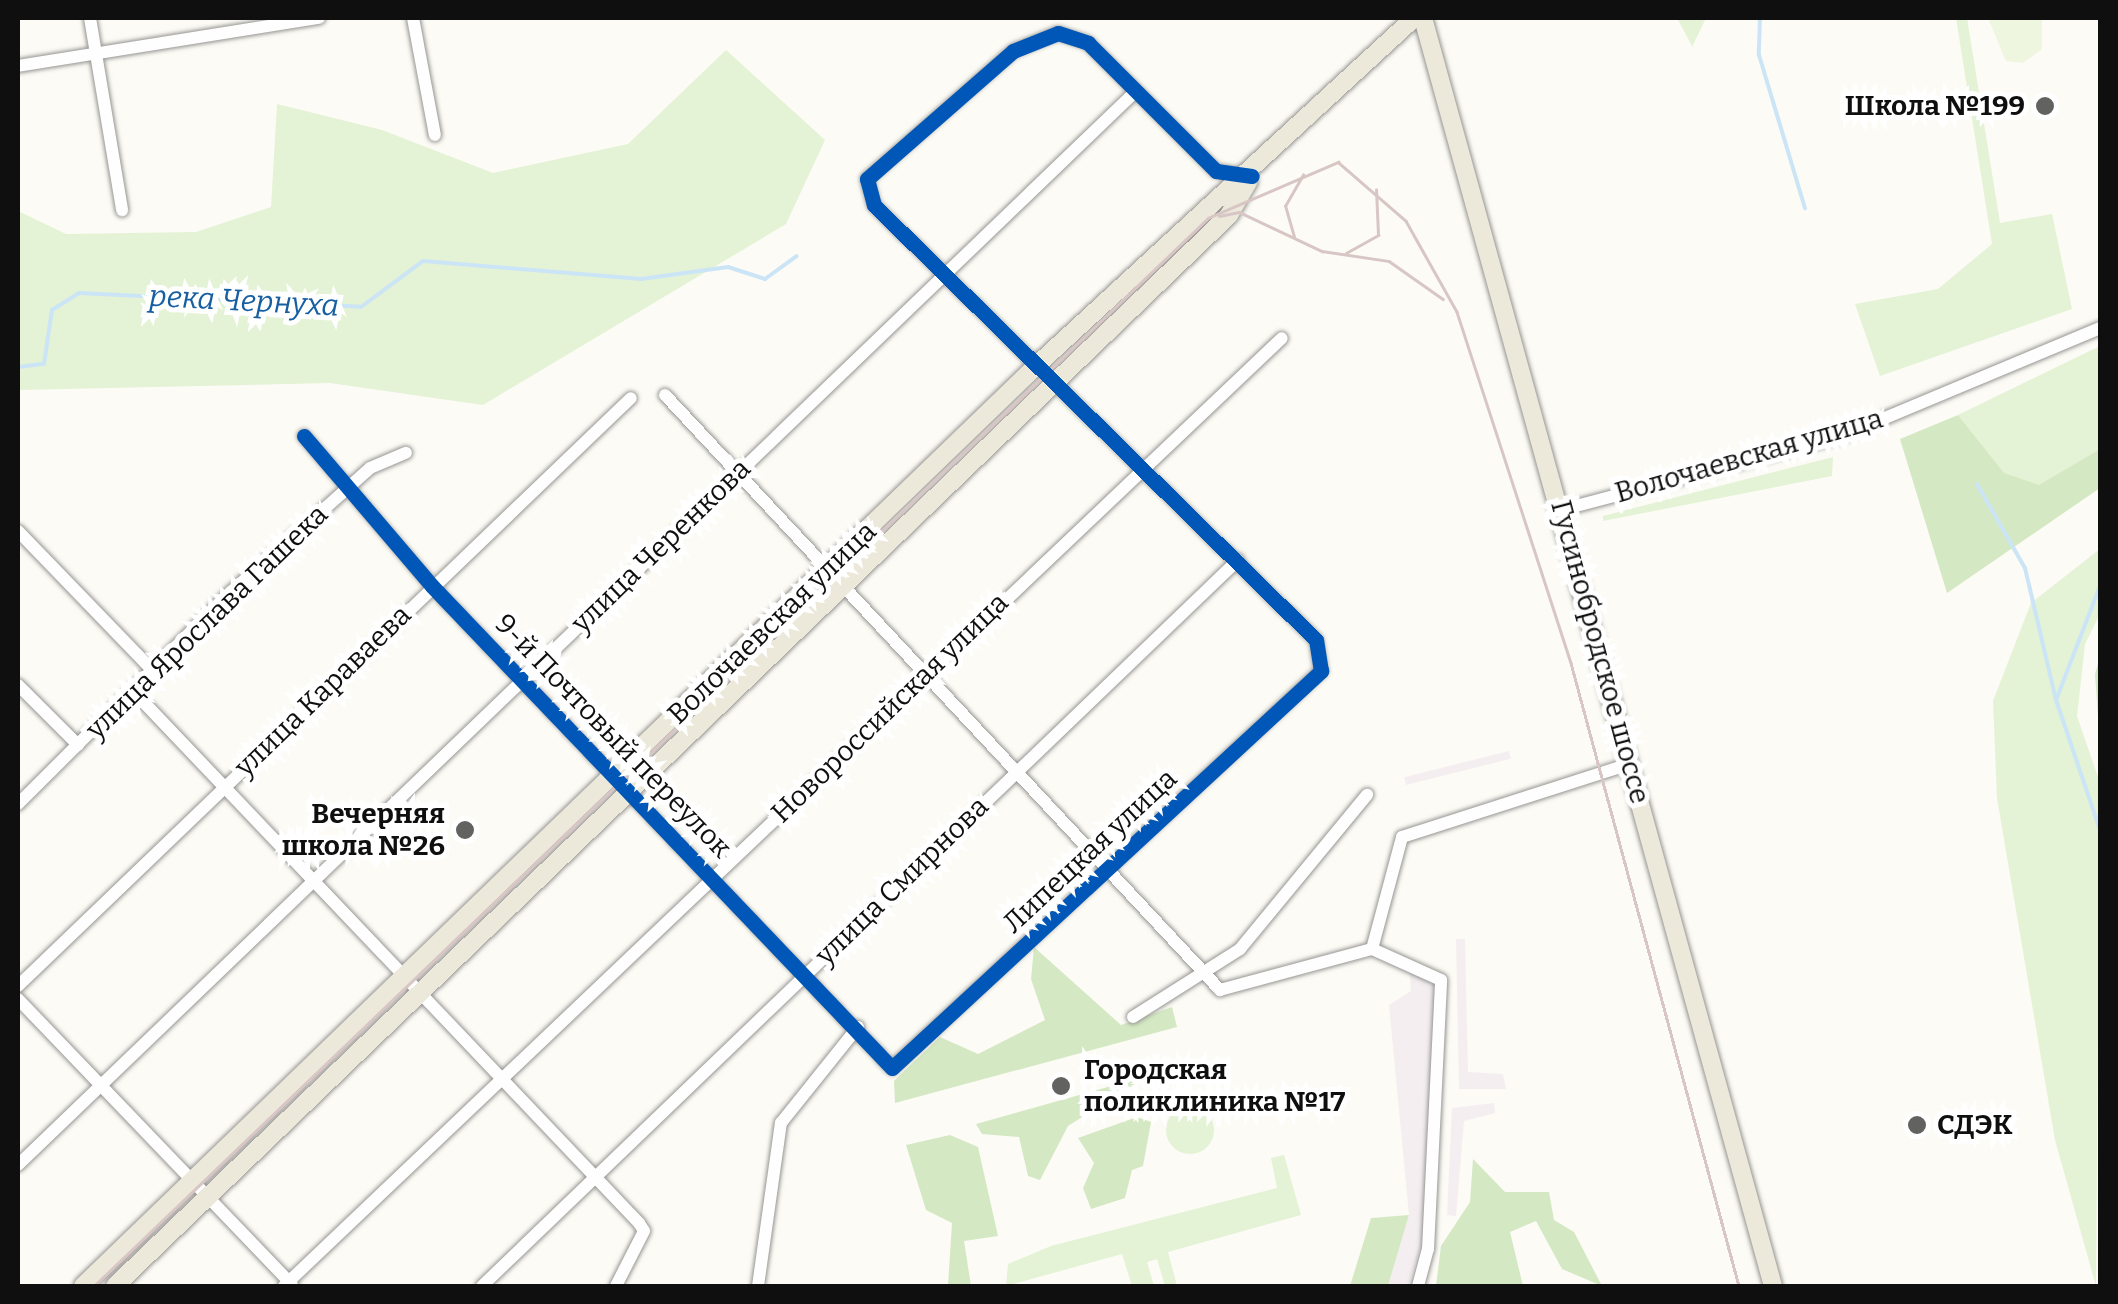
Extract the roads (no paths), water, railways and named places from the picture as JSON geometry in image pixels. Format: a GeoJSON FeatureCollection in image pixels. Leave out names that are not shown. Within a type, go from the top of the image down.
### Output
{"type":"FeatureCollection","features":[{"type":"Feature","properties":{"kind":"main road","name":"Волочаевская улица"},"geometry":{"type":"LineString","coordinates":[[83,1286],[1037,365],[1252,176],[1414,18]]}},
{"type":"Feature","properties":{"kind":"main road","name":"Гусинобродское шоссе"},"geometry":{"type":"LineString","coordinates":[[1423,18],[1562,510],[1773,1286]]}},
{"type":"Feature","properties":{"kind":"main road","name":"Волочаевская улица"},"geometry":{"type":"LineString","coordinates":[[114,1286],[1228,215],[1252,176]]}},
{"type":"Feature","properties":{"kind":"street"},"geometry":{"type":"LineString","coordinates":[[90,18],[122,210]]}},
{"type":"Feature","properties":{"kind":"street"},"geometry":{"type":"LineString","coordinates":[[18,66],[318,18]]}},
{"type":"Feature","properties":{"kind":"street"},"geometry":{"type":"LineString","coordinates":[[413,18],[435,134]]}},
{"type":"Feature","properties":{"kind":"street"},"geometry":{"type":"LineString","coordinates":[[1238,560],[944,275],[866,192],[874,170],[978,79],[1058,34],[1088,43],[1133,94],[1216,170],[1252,176]]}},
{"type":"Feature","properties":{"kind":"street","name":"улица Черенкова"},"geometry":{"type":"LineString","coordinates":[[18,1165],[1133,94]]}},
{"type":"Feature","properties":{"kind":"street","name":"Волочаевская улица"},"geometry":{"type":"LineString","coordinates":[[1562,510],[1842,436],[2100,328]]}},
{"type":"Feature","properties":{"kind":"street","name":"Новороссийская улица"},"geometry":{"type":"LineString","coordinates":[[289,1285],[716,878],[924,672],[1282,338]]}},
{"type":"Feature","properties":{"kind":"street"},"geometry":{"type":"LineString","coordinates":[[665,395],[736,475],[1109,866],[1220,990],[1372,948],[1441,980],[1428,1249],[1418,1286]]}},
{"type":"Feature","properties":{"kind":"street","name":"улица Караваева"},"geometry":{"type":"LineString","coordinates":[[18,986],[631,398]]}},
{"type":"Feature","properties":{"kind":"street","name":"9-й Почтовый переулок"},"geometry":{"type":"LineString","coordinates":[[304,436],[432,586],[618,772],[892,1068]]}},
{"type":"Feature","properties":{"kind":"street","name":"улица Ярослава Гашека"},"geometry":{"type":"LineString","coordinates":[[18,804],[347,490],[406,453]]}},
{"type":"Feature","properties":{"kind":"street"},"geometry":{"type":"LineString","coordinates":[[18,531],[154,672]]}},
{"type":"Feature","properties":{"kind":"street","name":"Липецкая улица"},"geometry":{"type":"LineString","coordinates":[[892,1068],[1322,670],[1316,640],[1238,560]]}},
{"type":"Feature","properties":{"kind":"street","name":"улица Смирнова"},"geometry":{"type":"LineString","coordinates":[[482,1286],[1238,560]]}},
{"type":"Feature","properties":{"kind":"street"},"geometry":{"type":"LineString","coordinates":[[18,685],[78,744]]}},
{"type":"Feature","properties":{"kind":"street"},"geometry":{"type":"LineString","coordinates":[[134,692],[408,974],[503,1083],[644,1231],[616,1286]]}},
{"type":"Feature","properties":{"kind":"street"},"geometry":{"type":"LineString","coordinates":[[1372,948],[1402,837],[1630,764]]}},
{"type":"Feature","properties":{"kind":"street"},"geometry":{"type":"LineString","coordinates":[[1134,1016],[1204,975],[1240,948],[1367,795]]}},
{"type":"Feature","properties":{"kind":"street"},"geometry":{"type":"LineString","coordinates":[[18,998],[289,1285]]}},
{"type":"Feature","properties":{"kind":"street"},"geometry":{"type":"LineString","coordinates":[[758,1286],[764,1194],[781,1123],[858,1027]]}},
{"type":"Feature","properties":{"kind":"waterway"},"geometry":{"type":"LineString","coordinates":[[1760,18],[1759,55],[1805,208]]}},
{"type":"Feature","properties":{"kind":"waterway","name":"река Чернуха"},"geometry":{"type":"LineString","coordinates":[[18,367],[44,364],[52,310],[79,293],[361,307],[423,261],[641,279],[728,267],[765,279],[797,256]]}},
{"type":"Feature","properties":{"kind":"waterway"},"geometry":{"type":"LineString","coordinates":[[1977,484],[2025,568],[2056,700]]}},
{"type":"Feature","properties":{"kind":"waterway"},"geometry":{"type":"LineString","coordinates":[[2100,586],[2056,700],[2100,830]]}},
{"type":"Feature","properties":{"kind":"tram line"},"geometry":{"type":"LineString","coordinates":[[94,1286],[1208,218],[1338,162],[1406,221],[1457,312],[1571,663],[1739,1286]]}},
{"type":"Feature","properties":{"kind":"tram line"},"geometry":{"type":"LineString","coordinates":[[1294,237],[1285,206],[1303,175]]}},
{"type":"Feature","properties":{"kind":"tram line"},"geometry":{"type":"LineString","coordinates":[[1346,253],[1378,235],[1376,190]]}},
{"type":"Feature","properties":{"kind":"tram line"},"geometry":{"type":"LineString","coordinates":[[1219,216],[1239,212],[1322,251],[1389,261],[1443,299]]}},
{"type":"Feature","properties":{"kind":"place","name":"Школа №199"},"geometry":{"type":"Point","coordinates":[2045,106]}},
{"type":"Feature","properties":{"kind":"place","name":"Вечерняя школа №26"},"geometry":{"type":"Point","coordinates":[465,830]}},
{"type":"Feature","properties":{"kind":"place","name":"Городская поликлиника №17"},"geometry":{"type":"Point","coordinates":[1061,1086]}},
{"type":"Feature","properties":{"kind":"place","name":"СДЭК"},"geometry":{"type":"Point","coordinates":[1917,1125]}}]}
